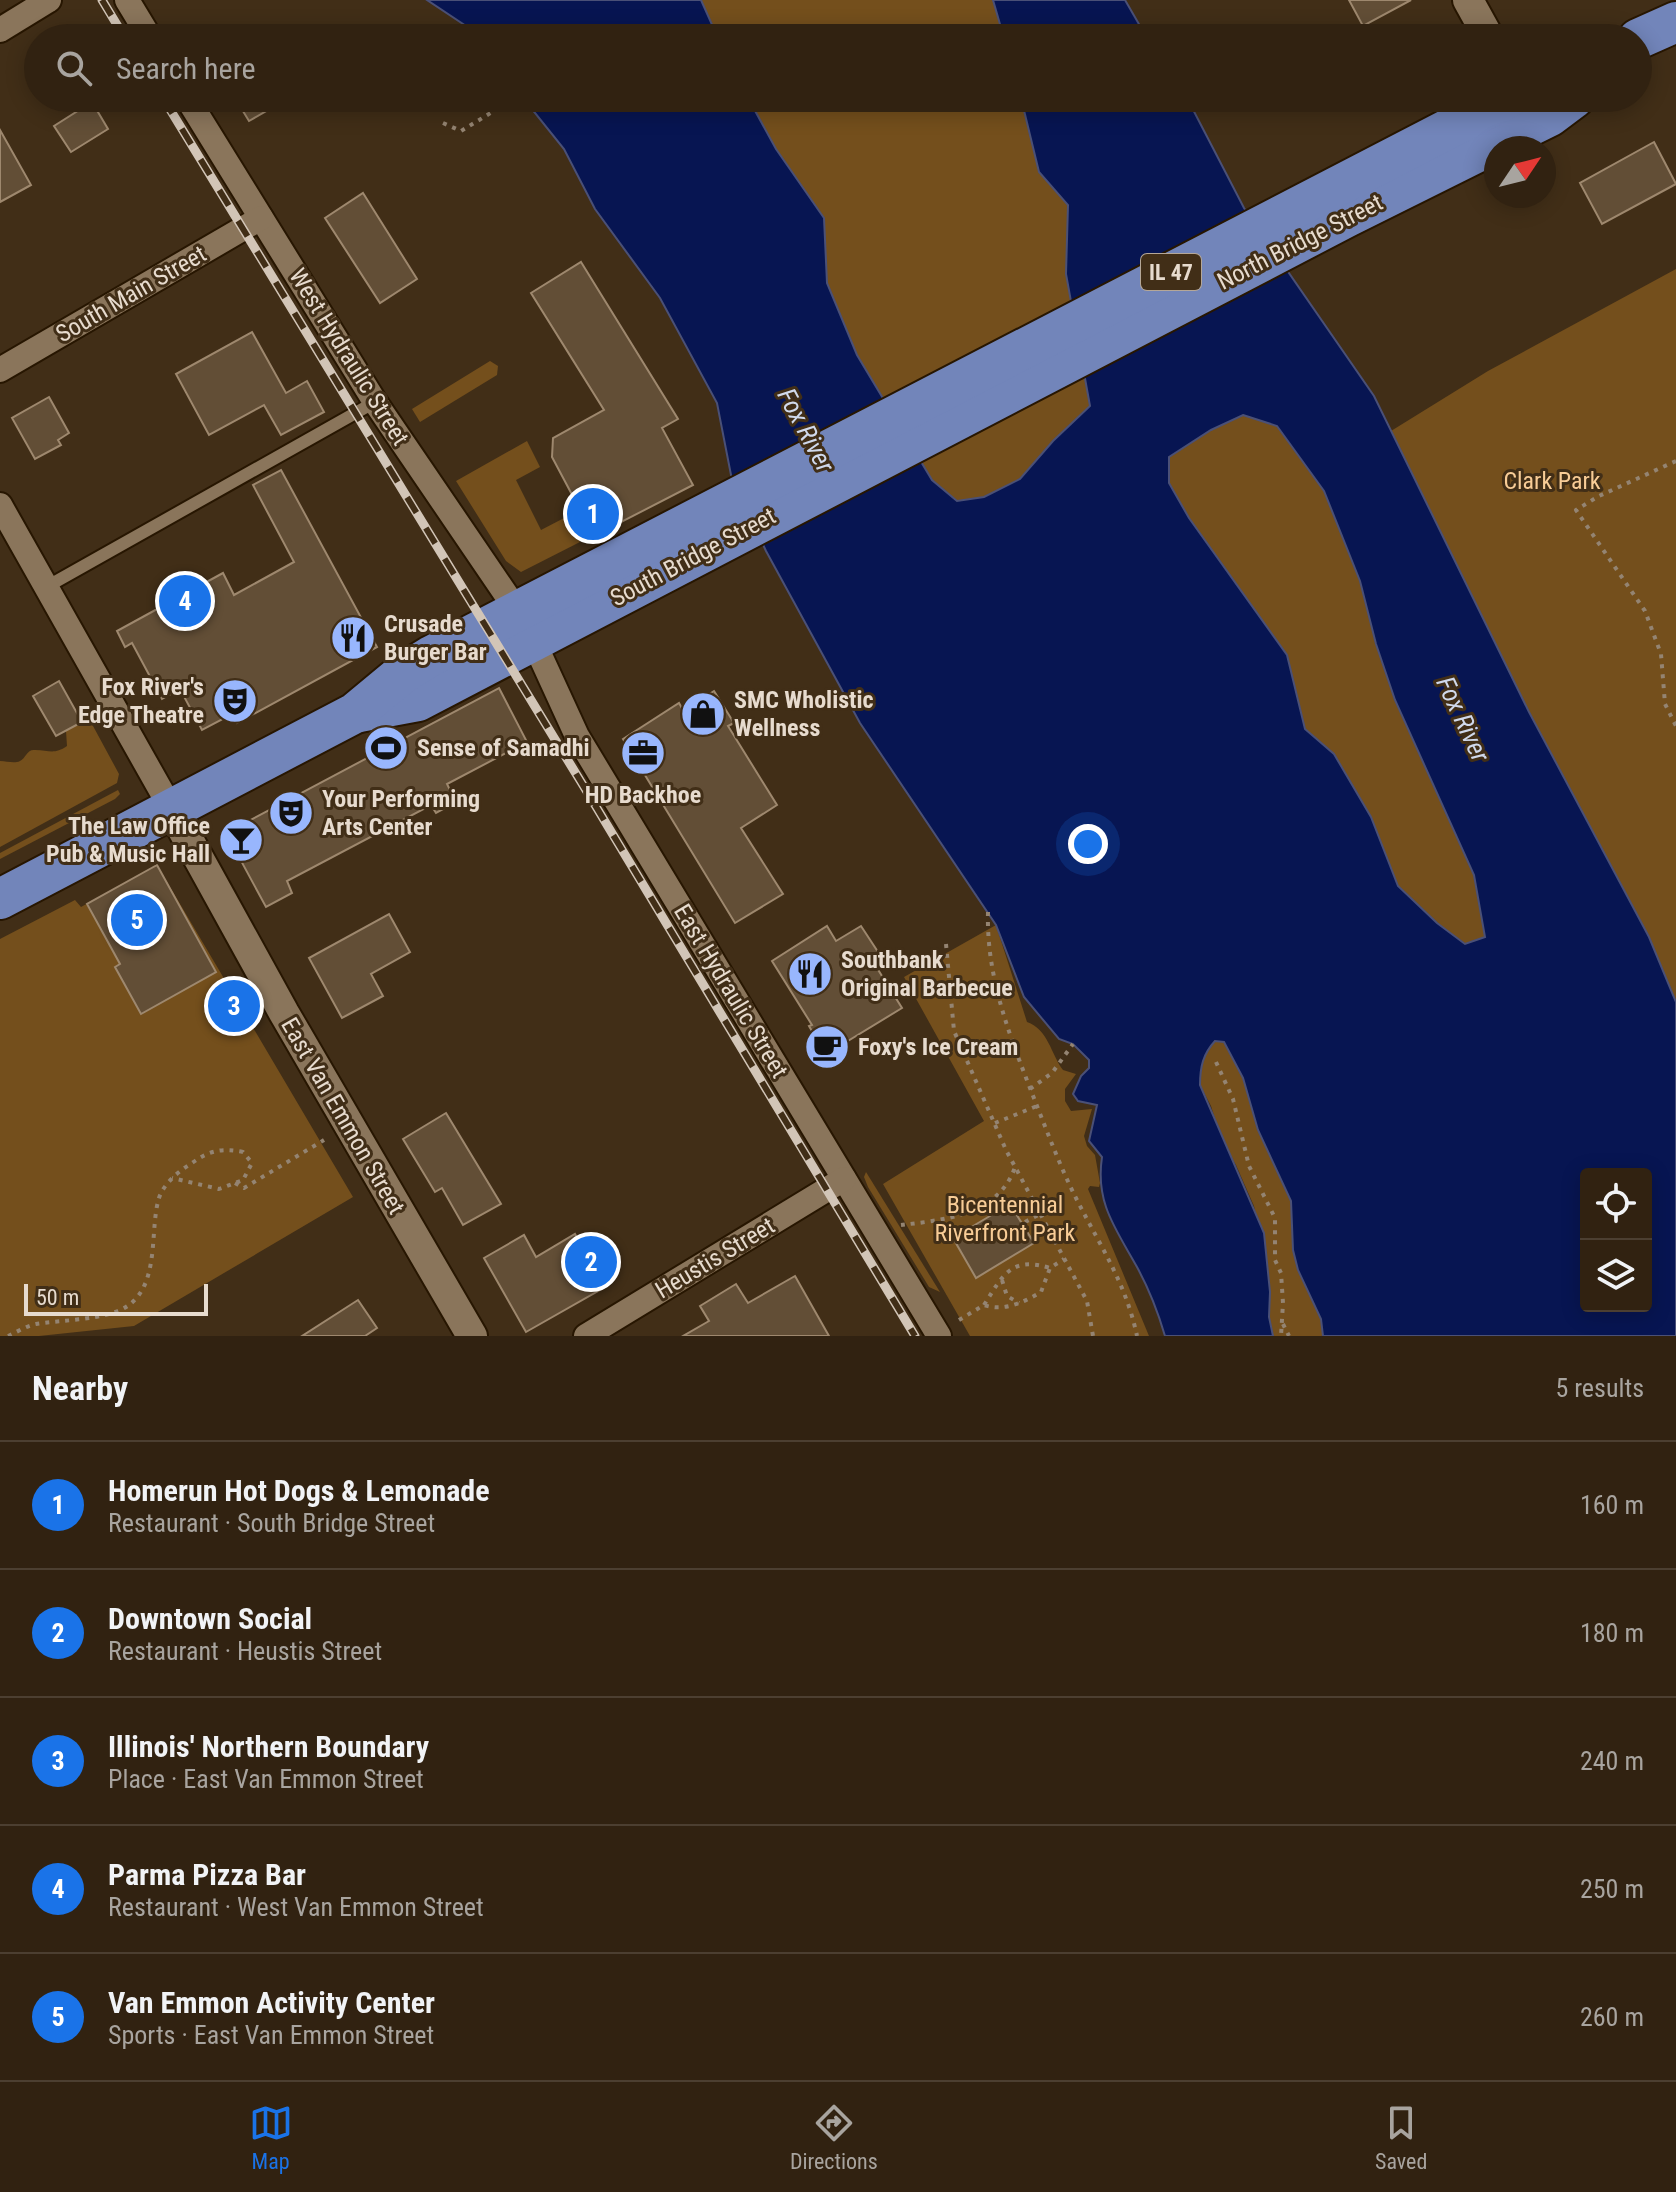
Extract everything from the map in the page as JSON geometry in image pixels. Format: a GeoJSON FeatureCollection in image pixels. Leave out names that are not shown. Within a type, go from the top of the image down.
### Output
{"type":"FeatureCollection","features":[{"type":"Feature","properties":{"kind":"highway","name":"North Bridge Street"},"geometry":{"type":"LineString","coordinates":[[1018,370],[1339,202],[1485,112]]}},
{"type":"Feature","properties":{"kind":"highway","name":"North Bridge Street"},"geometry":{"type":"LineString","coordinates":[[1339,202],[1555,112]]}},
{"type":"Feature","properties":{"kind":"highway","name":"South Bridge Street"},"geometry":{"type":"LineString","coordinates":[[0,899],[355,713],[418,701],[526,626],[1018,370]]}},
{"type":"Feature","properties":{"kind":"street"},"geometry":{"type":"LineString","coordinates":[[0,30],[49,0]]}},
{"type":"Feature","properties":{"kind":"street"},"geometry":{"type":"LineString","coordinates":[[127,0],[142,24]]}},
{"type":"Feature","properties":{"kind":"street"},"geometry":{"type":"LineString","coordinates":[[1468,0],[1481,24]]}},
{"type":"Feature","properties":{"kind":"street","name":"West Hydraulic Street"},"geometry":{"type":"LineString","coordinates":[[196,112],[375,402],[526,626]]}},
{"type":"Feature","properties":{"kind":"street","name":"South Main Street"},"geometry":{"type":"LineString","coordinates":[[0,370],[261,218]]}},
{"type":"Feature","properties":{"kind":"street"},"geometry":{"type":"LineString","coordinates":[[0,505],[172,810]]}},
{"type":"Feature","properties":{"kind":"street","name":"East Hydraulic Street"},"geometry":{"type":"LineString","coordinates":[[526,626],[577,736],[939,1336]]}},
{"type":"Feature","properties":{"kind":"street","name":"East Van Emmon Street"},"geometry":{"type":"LineString","coordinates":[[172,810],[284,1013],[472,1336]]}},
{"type":"Feature","properties":{"kind":"street","name":"Heustis Street"},"geometry":{"type":"LineString","coordinates":[[586,1336],[844,1179]]}},
{"type":"Feature","properties":{"kind":"lane"},"geometry":{"type":"LineString","coordinates":[[48,586],[375,402]]}},
{"type":"Feature","properties":{"kind":"path"},"geometry":{"type":"LineString","coordinates":[[443,123],[461,131],[492,112]]}},
{"type":"Feature","properties":{"kind":"path"},"geometry":{"type":"LineString","coordinates":[[1676,461],[1599,496],[1576,510],[1645,611],[1661,654],[1665,704],[1676,726]]}},
{"type":"Feature","properties":{"kind":"path"},"geometry":{"type":"LineString","coordinates":[[988,912],[987,936],[1008,1030],[1067,1181],[1126,1292],[1137,1336]]}},
{"type":"Feature","properties":{"kind":"path"},"geometry":{"type":"LineString","coordinates":[[946,944],[954,1031],[1015,1167],[1087,1301],[1093,1336]]}},
{"type":"Feature","properties":{"kind":"path"},"geometry":{"type":"LineString","coordinates":[[1030,1089],[1052,1073],[1073,1044]]}},
{"type":"Feature","properties":{"kind":"path"},"geometry":{"type":"LineString","coordinates":[[1216,1062],[1233,1099],[1249,1166],[1275,1218],[1275,1260],[1281,1273],[1281,1336]]}},
{"type":"Feature","properties":{"kind":"path"},"geometry":{"type":"LineString","coordinates":[[995,1123],[1037,1106]]}},
{"type":"Feature","properties":{"kind":"path"},"geometry":{"type":"LineString","coordinates":[[235,1183],[244,1188],[324,1140]]}},
{"type":"Feature","properties":{"kind":"path"},"geometry":{"type":"LineString","coordinates":[[8,1336],[32,1325],[110,1312],[126,1306],[141,1291],[150,1266],[159,1198],[172,1178],[210,1151],[227,1149],[243,1152],[252,1163],[243,1180],[219,1189],[172,1178]]}},
{"type":"Feature","properties":{"kind":"path"},"geometry":{"type":"LineString","coordinates":[[901,1225],[954,1217],[981,1207],[998,1196],[1010,1182],[1015,1167]]}},
{"type":"Feature","properties":{"kind":"path"},"geometry":{"type":"LineString","coordinates":[[1025,1222],[1040,1214]]}},
{"type":"Feature","properties":{"kind":"path"},"geometry":{"type":"LineString","coordinates":[[984,1305],[992,1308],[1019,1303],[1041,1292],[1050,1268],[1064,1259]]}},
{"type":"Feature","properties":{"kind":"path"},"geometry":{"type":"LineString","coordinates":[[1007,1262],[1011,1269]]}},
{"type":"Feature","properties":{"kind":"path"},"geometry":{"type":"LineString","coordinates":[[959,1320],[984,1305],[1002,1277],[1020,1263],[1033,1262],[1050,1268]]}},
{"type":"Feature","properties":{"kind":"path"},"geometry":{"type":"LineString","coordinates":[[1002,1277],[1007,1296],[1019,1303]]}},
{"type":"Feature","properties":{"kind":"path"},"geometry":{"type":"LineString","coordinates":[[1282,1323],[1289,1336]]}},
{"type":"Feature","properties":{"kind":"green space"},"geometry":{"type":"Polygon","coordinates":[[[701,0],[993,0],[1000,24],[712,24],[701,0]]]}},
{"type":"Feature","properties":{"kind":"green space"},"geometry":{"type":"Polygon","coordinates":[[[756,112],[1024,112],[1039,172],[1068,205],[1066,274],[1090,406],[1053,441],[1020,479],[984,497],[957,501],[932,480],[857,355],[827,283],[824,218],[776,149],[756,112]]]}},
{"type":"Feature","properties":{"kind":"green space","name":"Clark Park"},"geometry":{"type":"Polygon","coordinates":[[[1676,269],[1676,1002],[1649,937],[1529,712],[1391,431],[1488,371],[1676,269]]]}},
{"type":"Feature","properties":{"kind":"green space"},"geometry":{"type":"Polygon","coordinates":[[[490,361],[498,366],[497,375],[420,422],[412,409],[490,361]]]}},
{"type":"Feature","properties":{"kind":"green space"},"geometry":{"type":"Polygon","coordinates":[[[1243,415],[1277,426],[1324,491],[1360,581],[1376,644],[1395,700],[1474,875],[1486,937],[1466,944],[1437,923],[1398,886],[1371,817],[1334,754],[1305,729],[1287,655],[1188,518],[1169,482],[1169,457],[1211,430],[1243,415]]]}},
{"type":"Feature","properties":{"kind":"green space"},"geometry":{"type":"Polygon","coordinates":[[[527,441],[540,467],[516,480],[541,530],[566,517],[580,542],[521,572],[506,561],[456,481],[527,441]]]}},
{"type":"Feature","properties":{"kind":"green space"},"geometry":{"type":"Polygon","coordinates":[[[86,713],[119,774],[117,783],[0,847],[0,761],[18,762],[32,750],[62,749],[67,746],[66,731],[86,713]]]}},
{"type":"Feature","properties":{"kind":"green space"},"geometry":{"type":"Polygon","coordinates":[[[118,790],[120,794],[115,799],[0,859],[0,853],[118,790]]]}},
{"type":"Feature","properties":{"kind":"green space"},"geometry":{"type":"Polygon","coordinates":[[[157,865],[353,1197],[134,1326],[39,1336],[0,1336],[0,939],[75,900],[81,907],[157,865]]]}},
{"type":"Feature","properties":{"kind":"green space","name":"Bicentennial Riverfront Park"},"geometry":{"type":"Polygon","coordinates":[[[996,925],[1027,1022],[1040,1030],[1063,1070],[1076,1074],[1065,1089],[1065,1101],[1071,1111],[1092,1109],[1084,1136],[1087,1146],[1095,1155],[1100,1183],[1099,1187],[1090,1186],[1088,1189],[1149,1336],[970,1336],[883,1184],[984,1121],[904,977],[996,925]]]}},
{"type":"Feature","properties":{"kind":"green space"},"geometry":{"type":"Polygon","coordinates":[[[1215,1041],[1224,1042],[1243,1078],[1258,1130],[1291,1201],[1293,1250],[1298,1270],[1321,1319],[1323,1336],[1273,1336],[1267,1266],[1254,1206],[1223,1144],[1211,1106],[1200,1085],[1200,1071],[1206,1051],[1215,1041]]]}},
{"type":"Feature","properties":{"kind":"green space"},"geometry":{"type":"Polygon","coordinates":[[[866,1172],[940,1292],[929,1287],[868,1187],[864,1177],[866,1172]]]}},
{"type":"Feature","properties":{"kind":"water"},"geometry":{"type":"Polygon","coordinates":[[[427,0],[701,0],[712,24],[463,24],[427,0]]]}},
{"type":"Feature","properties":{"kind":"water"},"geometry":{"type":"Polygon","coordinates":[[[993,0],[1125,0],[1139,24],[1000,24],[993,0]]]}},
{"type":"Feature","properties":{"kind":"water","name":"Fox River"},"geometry":{"type":"Polygon","coordinates":[[[534,112],[756,112],[776,149],[824,218],[827,283],[857,355],[932,480],[957,501],[984,497],[1020,479],[1053,441],[1090,406],[1066,274],[1068,205],[1039,172],[1024,112],[1194,112],[1244,208],[1374,396],[1529,712],[1649,937],[1676,1002],[1676,1336],[1323,1336],[1321,1319],[1298,1270],[1293,1250],[1291,1201],[1258,1130],[1243,1078],[1224,1042],[1215,1041],[1203,1061],[1200,1085],[1264,1233],[1273,1336],[1165,1336],[1149,1292],[1104,1202],[1102,1157],[1089,1141],[1097,1105],[1078,1101],[1073,1094],[1081,1076],[1089,1068],[1089,1060],[1073,1044],[1059,1039],[1024,997],[996,925],[860,723],[766,551],[731,475],[717,403],[660,298],[595,209],[564,149],[534,112]],[[1243,415],[1211,430],[1169,457],[1169,483],[1189,518],[1287,655],[1305,729],[1334,754],[1371,817],[1398,886],[1437,923],[1465,944],[1485,937],[1474,875],[1395,700],[1376,644],[1360,581],[1324,491],[1277,426],[1243,415]]]}},
{"type":"Feature","properties":{"kind":"building"},"geometry":{"type":"Polygon","coordinates":[[[1349,0],[1411,0],[1367,24],[1362,24],[1349,0]]]}},
{"type":"Feature","properties":{"kind":"building"},"geometry":{"type":"Polygon","coordinates":[[[76,112],[98,112],[108,129],[71,152],[54,126],[76,112]]]}},
{"type":"Feature","properties":{"kind":"building"},"geometry":{"type":"Polygon","coordinates":[[[244,112],[265,112],[249,121],[244,112]]]}},
{"type":"Feature","properties":{"kind":"building"},"geometry":{"type":"Polygon","coordinates":[[[0,130],[31,185],[0,202],[0,130]]]}},
{"type":"Feature","properties":{"kind":"building"},"geometry":{"type":"Polygon","coordinates":[[[1654,142],[1676,184],[1602,224],[1580,183],[1654,142]]]}},
{"type":"Feature","properties":{"kind":"building"},"geometry":{"type":"Polygon","coordinates":[[[363,193],[417,279],[380,303],[325,218],[363,193]]]}},
{"type":"Feature","properties":{"kind":"building"},"geometry":{"type":"Polygon","coordinates":[[[581,262],[678,419],[662,428],[693,485],[594,536],[552,457],[553,438],[604,410],[531,293],[581,262]]]}},
{"type":"Feature","properties":{"kind":"building"},"geometry":{"type":"Polygon","coordinates":[[[252,332],[286,393],[307,381],[324,412],[281,435],[264,405],[209,435],[176,374],[252,332]]]}},
{"type":"Feature","properties":{"kind":"building"},"geometry":{"type":"Polygon","coordinates":[[[49,397],[69,433],[58,440],[61,445],[35,459],[12,418],[49,397]]]}},
{"type":"Feature","properties":{"kind":"building"},"geometry":{"type":"Polygon","coordinates":[[[281,470],[377,647],[237,723],[232,714],[202,730],[180,689],[162,699],[132,643],[125,647],[117,631],[223,573],[234,595],[294,562],[253,485],[281,470]]]}},
{"type":"Feature","properties":{"kind":"building"},"geometry":{"type":"Polygon","coordinates":[[[59,681],[82,722],[56,736],[33,696],[59,681]]]}},
{"type":"Feature","properties":{"kind":"building"},"geometry":{"type":"Polygon","coordinates":[[[499,688],[527,742],[447,784],[456,802],[436,813],[431,805],[287,881],[292,893],[266,907],[226,833],[499,688]]]}},
{"type":"Feature","properties":{"kind":"building"},"geometry":{"type":"Polygon","coordinates":[[[714,691],[734,723],[728,726],[777,805],[741,828],[783,894],[735,923],[623,739],[679,703],[683,710],[714,691]]]}},
{"type":"Feature","properties":{"kind":"building"},"geometry":{"type":"Polygon","coordinates":[[[157,865],[216,972],[141,1014],[115,967],[120,964],[87,904],[157,865]]]}},
{"type":"Feature","properties":{"kind":"building"},"geometry":{"type":"Polygon","coordinates":[[[389,914],[410,952],[371,974],[383,996],[342,1018],[309,958],[389,914]]]}},
{"type":"Feature","properties":{"kind":"building"},"geometry":{"type":"Polygon","coordinates":[[[827,926],[836,941],[861,926],[880,955],[872,960],[902,1008],[843,1044],[846,1048],[827,1060],[814,1039],[809,1026],[812,1025],[772,961],[827,926]]]}},
{"type":"Feature","properties":{"kind":"building"},"geometry":{"type":"Polygon","coordinates":[[[446,1113],[501,1204],[463,1225],[442,1188],[435,1192],[403,1139],[446,1113]]]}},
{"type":"Feature","properties":{"kind":"building"},"geometry":{"type":"Polygon","coordinates":[[[1010,1204],[1034,1243],[976,1278],[953,1238],[1010,1204]]]}},
{"type":"Feature","properties":{"kind":"building"},"geometry":{"type":"Polygon","coordinates":[[[575,1234],[605,1287],[526,1332],[484,1258],[524,1235],[536,1257],[575,1234]]]}},
{"type":"Feature","properties":{"kind":"building"},"geometry":{"type":"Polygon","coordinates":[[[795,1276],[829,1336],[683,1336],[709,1321],[700,1306],[736,1284],[748,1303],[795,1276]]]}},
{"type":"Feature","properties":{"kind":"building"},"geometry":{"type":"Polygon","coordinates":[[[358,1300],[377,1328],[365,1336],[302,1336],[358,1300]]]}},
{"type":"Feature","properties":{"kind":"railway"},"geometry":{"type":"LineString","coordinates":[[102,0],[117,24]]}},
{"type":"Feature","properties":{"kind":"railway"},"geometry":{"type":"LineString","coordinates":[[172,112],[915,1336]]}},
{"type":"Feature","properties":{"kind":"place","name":"Homerun Hot Dogs & Lemonade"},"geometry":{"type":"Point","coordinates":[593,514]}},
{"type":"Feature","properties":{"kind":"place","name":"Parma Pizza Bar"},"geometry":{"type":"Point","coordinates":[185,601]}},
{"type":"Feature","properties":{"kind":"place","name":"Crusade Burger Bar"},"geometry":{"type":"Point","coordinates":[353,638]}},
{"type":"Feature","properties":{"kind":"place","name":"Fox River's Edge Theatre"},"geometry":{"type":"Point","coordinates":[235,701]}},
{"type":"Feature","properties":{"kind":"place","name":"SMC Wholistic Wellness"},"geometry":{"type":"Point","coordinates":[703,714]}},
{"type":"Feature","properties":{"kind":"place","name":"Sense of Samadhi"},"geometry":{"type":"Point","coordinates":[386,748]}},
{"type":"Feature","properties":{"kind":"place","name":"HD Backhoe"},"geometry":{"type":"Point","coordinates":[643,753]}},
{"type":"Feature","properties":{"kind":"place","name":"Your Performing Arts Center"},"geometry":{"type":"Point","coordinates":[291,813]}},
{"type":"Feature","properties":{"kind":"place","name":"The Law Office Pub & Music Hall"},"geometry":{"type":"Point","coordinates":[241,840]}},
{"type":"Feature","properties":{"kind":"place","name":"Van Emmon Activity Center"},"geometry":{"type":"Point","coordinates":[137,920]}},
{"type":"Feature","properties":{"kind":"place","name":"Southbank Original Barbecue"},"geometry":{"type":"Point","coordinates":[810,974]}},
{"type":"Feature","properties":{"kind":"place","name":"Illinois' Northern Boundary"},"geometry":{"type":"Point","coordinates":[234,1006]}},
{"type":"Feature","properties":{"kind":"place","name":"Foxy's Ice Cream"},"geometry":{"type":"Point","coordinates":[827,1047]}},
{"type":"Feature","properties":{"kind":"place","name":"Downtown Social"},"geometry":{"type":"Point","coordinates":[591,1262]}}]}
